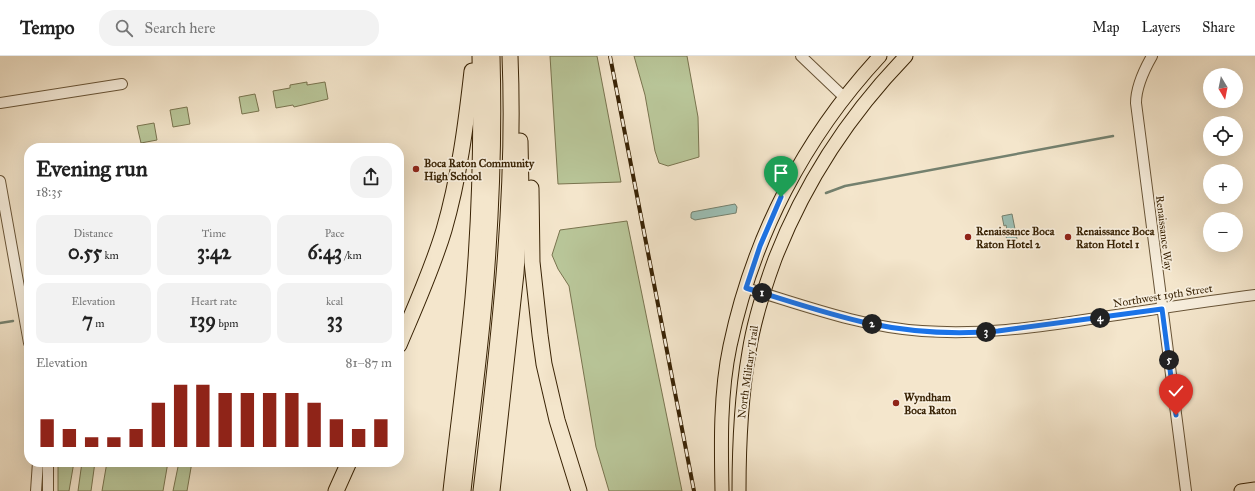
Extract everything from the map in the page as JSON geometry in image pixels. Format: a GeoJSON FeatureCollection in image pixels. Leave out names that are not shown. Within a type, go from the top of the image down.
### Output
{"type":"FeatureCollection","features":[{"type":"Feature","properties":{"kind":"highway"},"geometry":{"type":"LineString","coordinates":[[404,332],[431,268],[451,202],[466,128],[474,56]]}},
{"type":"Feature","properties":{"kind":"highway"},"geometry":{"type":"LineString","coordinates":[[451,491],[471,312],[477,240],[481,135],[480,56]]}},
{"type":"Feature","properties":{"kind":"highway"},"geometry":{"type":"LineString","coordinates":[[463,491],[482,323],[489,238],[493,126],[492,56]]}},
{"type":"Feature","properties":{"kind":"highway"},"geometry":{"type":"LineString","coordinates":[[481,491],[506,254],[511,136],[510,56]]}},
{"type":"Feature","properties":{"kind":"highway"},"geometry":{"type":"LineString","coordinates":[[492,491],[518,252],[521,192],[520,56]]}},
{"type":"Feature","properties":{"kind":"highway"},"geometry":{"type":"LineString","coordinates":[[520,132],[530,181],[533,278],[544,364],[558,420],[579,491]]}},
{"type":"Feature","properties":{"kind":"highway"},"geometry":{"type":"LineString","coordinates":[[336,491],[347,467]]}},
{"type":"Feature","properties":{"kind":"main road","name":"North Military Trail"},"geometry":{"type":"LineString","coordinates":[[722,491],[721,440],[723,398],[730,347],[746,288],[760,246],[781,197],[801,160],[844,97],[880,56]]}},
{"type":"Feature","properties":{"kind":"main road","name":"North Military Trail"},"geometry":{"type":"LineString","coordinates":[[739,491],[739,442],[742,401],[749,351],[763,293],[792,219],[819,168],[833,145],[858,111],[906,56]]}},
{"type":"Feature","properties":{"kind":"main road"},"geometry":{"type":"LineString","coordinates":[[1241,491],[1255,489]]}},
{"type":"Feature","properties":{"kind":"street"},"geometry":{"type":"LineString","coordinates":[[801,56],[844,97]]}},
{"type":"Feature","properties":{"kind":"street","name":"Renaissance Way"},"geometry":{"type":"LineString","coordinates":[[1152,56],[1143,72],[1138,86],[1136,103],[1186,491]]}},
{"type":"Feature","properties":{"kind":"street"},"geometry":{"type":"LineString","coordinates":[[0,103],[122,84]]}},
{"type":"Feature","properties":{"kind":"street"},"geometry":{"type":"LineString","coordinates":[[0,181],[24,315]]}},
{"type":"Feature","properties":{"kind":"street","name":"Northwest 19th Street"},"geometry":{"type":"LineString","coordinates":[[746,288],[868,323],[903,329],[947,332],[1017,330],[1255,295]]}},
{"type":"Feature","properties":{"kind":"street"},"geometry":{"type":"LineString","coordinates":[[36,491],[38,467]]}},
{"type":"Feature","properties":{"kind":"street"},"geometry":{"type":"LineString","coordinates":[[48,467],[48,491]]}},
{"type":"Feature","properties":{"kind":"green space"},"geometry":{"type":"Polygon","coordinates":[[[550,56],[597,56],[621,182],[558,184],[550,56]]]}},
{"type":"Feature","properties":{"kind":"green space"},"geometry":{"type":"Polygon","coordinates":[[[634,56],[687,56],[698,117],[699,157],[668,166],[659,163],[655,151],[645,95],[634,56]]]}},
{"type":"Feature","properties":{"kind":"green space"},"geometry":{"type":"Polygon","coordinates":[[[307,82],[307,85],[325,82],[328,99],[294,107],[293,105],[276,108],[273,91],[290,88],[290,85],[307,82]]]}},
{"type":"Feature","properties":{"kind":"green space"},"geometry":{"type":"Polygon","coordinates":[[[255,94],[259,111],[242,114],[239,97],[255,94]]]}},
{"type":"Feature","properties":{"kind":"green space"},"geometry":{"type":"Polygon","coordinates":[[[187,107],[190,124],[173,127],[170,110],[187,107]]]}},
{"type":"Feature","properties":{"kind":"green space"},"geometry":{"type":"Polygon","coordinates":[[[154,123],[157,140],[141,143],[137,126],[154,123]]]}},
{"type":"Feature","properties":{"kind":"green space"},"geometry":{"type":"Polygon","coordinates":[[[627,221],[682,491],[609,491],[596,447],[569,286],[558,269],[552,255],[560,230],[627,221]]]}},
{"type":"Feature","properties":{"kind":"green space"},"geometry":{"type":"Polygon","coordinates":[[[58,467],[73,467],[69,491],[58,491],[58,467]]]}},
{"type":"Feature","properties":{"kind":"green space"},"geometry":{"type":"Polygon","coordinates":[[[81,467],[94,467],[91,491],[78,491],[81,467]]]}},
{"type":"Feature","properties":{"kind":"green space"},"geometry":{"type":"Polygon","coordinates":[[[106,467],[167,467],[163,491],[102,491],[106,467]]]}},
{"type":"Feature","properties":{"kind":"green space"},"geometry":{"type":"Polygon","coordinates":[[[178,467],[191,467],[187,491],[173,491],[178,467]]]}},
{"type":"Feature","properties":{"kind":"water"},"geometry":{"type":"Polygon","coordinates":[[[735,204],[737,207],[736,213],[695,220],[691,218],[692,212],[735,204]]]}},
{"type":"Feature","properties":{"kind":"water"},"geometry":{"type":"Polygon","coordinates":[[[1012,214],[1017,239],[1007,241],[1005,231],[1007,231],[1006,225],[1004,226],[1002,216],[1012,214]]]}},
{"type":"Feature","properties":{"kind":"waterway"},"geometry":{"type":"LineString","coordinates":[[826,193],[845,186],[1113,136]]}},
{"type":"Feature","properties":{"kind":"waterway"},"geometry":{"type":"LineString","coordinates":[[0,323],[13,321]]}},
{"type":"Feature","properties":{"kind":"railway"},"geometry":{"type":"LineString","coordinates":[[610,56],[694,491]]}},
{"type":"Feature","properties":{"kind":"place","name":"Boca Raton Community High School"},"geometry":{"type":"Point","coordinates":[416,169]}},
{"type":"Feature","properties":{"kind":"place","name":"Renaissance Boca Raton Hotel 2"},"geometry":{"type":"Point","coordinates":[968,237]}},
{"type":"Feature","properties":{"kind":"place","name":"Renaissance Boca Raton Hotel 1"},"geometry":{"type":"Point","coordinates":[1068,237]}},
{"type":"Feature","properties":{"kind":"place","name":"Wyndham Boca Raton"},"geometry":{"type":"Point","coordinates":[896,403]}},
{"type":"Feature","properties":{"kind":"route"},"geometry":{"type":"LineString","coordinates":[[781,197],[753,264],[746,288],[854,320],[922,331],[974,333],[998,331],[1162,309],[1176,415]]}}]}
